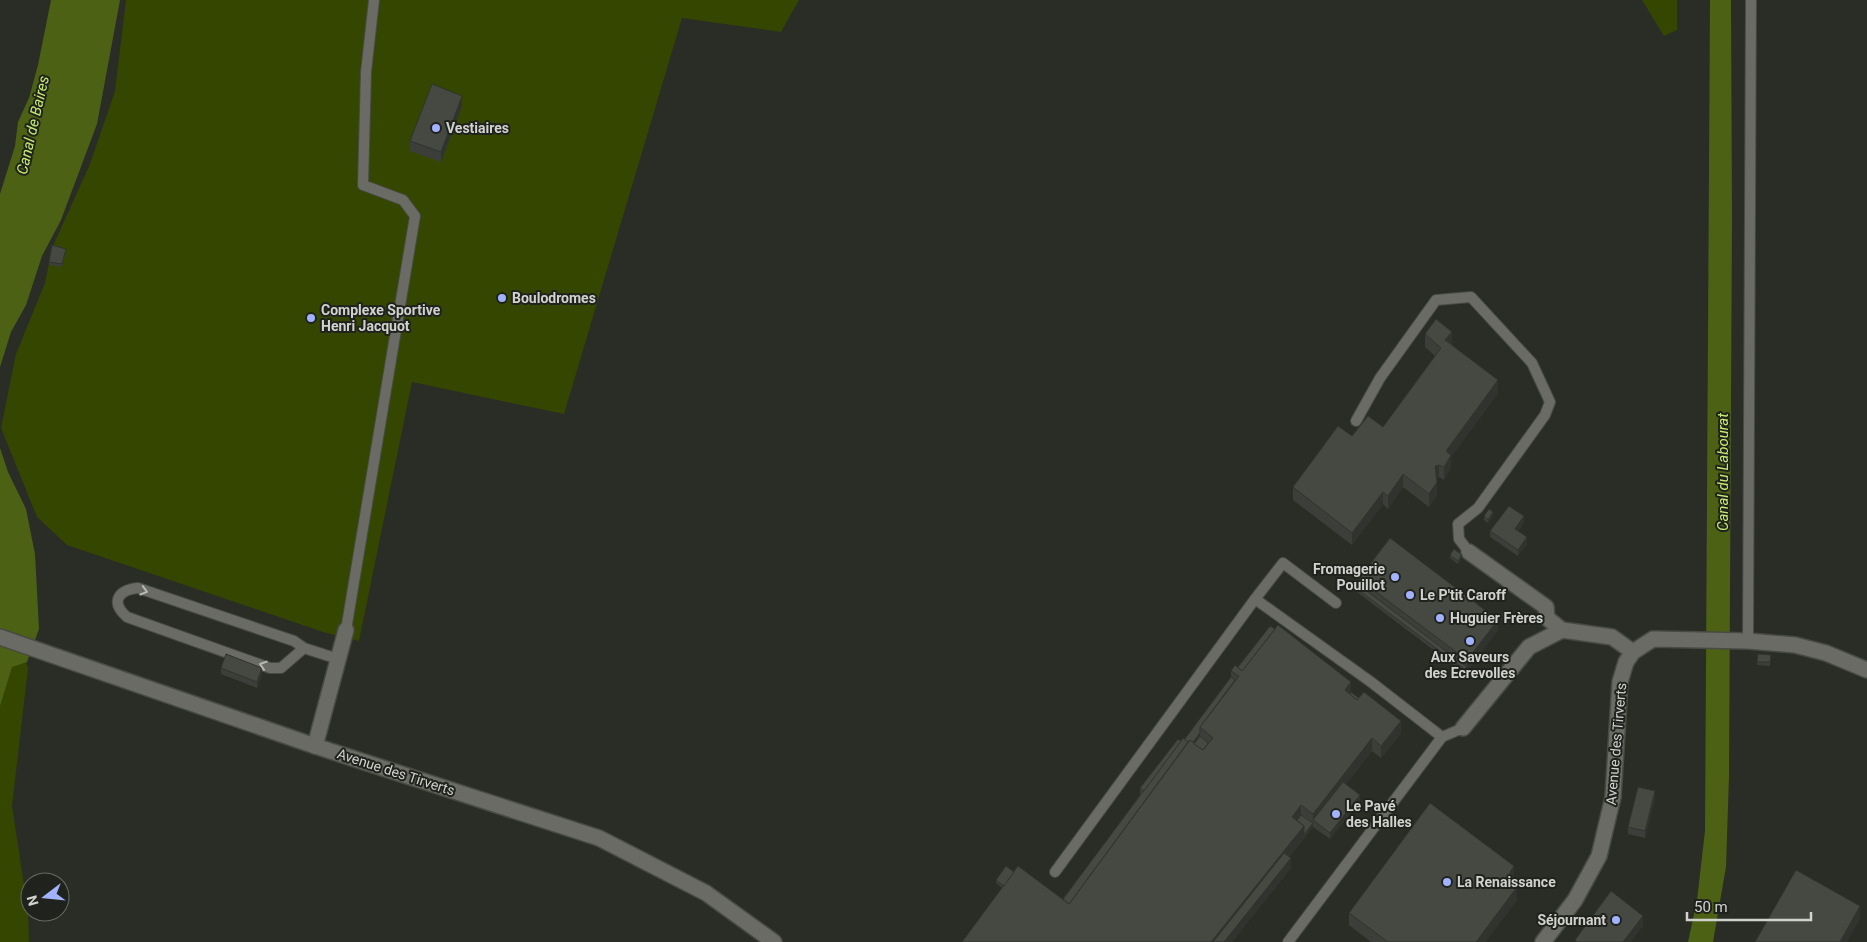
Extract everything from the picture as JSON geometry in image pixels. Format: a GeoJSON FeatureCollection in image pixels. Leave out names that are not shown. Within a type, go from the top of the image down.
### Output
{"type":"FeatureCollection","features":[{"type":"Feature","properties":{"kind":"street"},"geometry":{"type":"LineString","coordinates":[[1469,552],[1546,607],[1548,618],[1562,630],[1612,637],[1634,652],[1652,639],[1705,639],[1795,645],[1826,653],[1867,670]]}},
{"type":"Feature","properties":{"kind":"street"},"geometry":{"type":"LineString","coordinates":[[315,746],[346,630]]}},
{"type":"Feature","properties":{"kind":"street"},"geometry":{"type":"LineString","coordinates":[[1463,728],[1529,647],[1562,630]]}},
{"type":"Feature","properties":{"kind":"street","name":"Avenue des Tirverts"},"geometry":{"type":"LineString","coordinates":[[0,637],[315,746],[599,838],[706,893],[774,942]]}},
{"type":"Feature","properties":{"kind":"street","name":"Avenue des Tirverts"},"geometry":{"type":"LineString","coordinates":[[1543,942],[1575,900],[1599,856],[1613,797],[1620,682],[1626,662],[1634,652]]}},
{"type":"Feature","properties":{"kind":"lane"},"geometry":{"type":"LineString","coordinates":[[346,630],[415,216],[403,200],[363,185],[366,72],[374,0]]}},
{"type":"Feature","properties":{"kind":"lane"},"geometry":{"type":"LineString","coordinates":[[1741,641],[1751,0]]}},
{"type":"Feature","properties":{"kind":"lane"},"geometry":{"type":"LineString","coordinates":[[1356,421],[1380,378],[1436,300],[1471,298],[1532,364],[1550,402],[1545,416],[1478,508],[1458,524],[1459,539],[1469,552]]}},
{"type":"Feature","properties":{"kind":"lane"},"geometry":{"type":"LineString","coordinates":[[1055,872],[1283,563],[1336,603]]}},
{"type":"Feature","properties":{"kind":"lane"},"geometry":{"type":"LineString","coordinates":[[304,648],[281,668],[270,668],[127,617],[120,611],[118,604],[119,595],[126,589],[138,588],[294,641],[304,648],[338,659]]}},
{"type":"Feature","properties":{"kind":"lane"},"geometry":{"type":"LineString","coordinates":[[1255,599],[1371,682],[1442,737]]}},
{"type":"Feature","properties":{"kind":"lane"},"geometry":{"type":"LineString","coordinates":[[1288,942],[1442,737],[1463,728]]}},
{"type":"Feature","properties":{"kind":"shaded area","name":"Complexe Sportive Henri Jacquot"},"geometry":{"type":"Polygon","coordinates":[[[126,0],[799,0],[781,32],[682,18],[564,414],[412,382],[359,641],[323,632],[67,545],[37,517],[1,428],[16,354],[45,283],[52,248],[90,164],[115,91],[126,0]]]}},
{"type":"Feature","properties":{"kind":"shaded area"},"geometry":{"type":"Polygon","coordinates":[[[1642,0],[1677,0],[1677,30],[1664,36],[1642,0]]]}},
{"type":"Feature","properties":{"kind":"shaded area"},"geometry":{"type":"Polygon","coordinates":[[[0,585],[28,668],[12,806],[22,872],[20,872],[20,922],[28,922],[29,942],[0,942],[0,585]]]}},
{"type":"Feature","properties":{"kind":"water","name":"Canal de Baires"},"geometry":{"type":"Polygon","coordinates":[[[51,0],[120,0],[97,124],[61,220],[42,256],[26,305],[11,332],[0,367],[0,194],[15,146],[18,122],[29,98],[38,65],[51,0]]]}},
{"type":"Feature","properties":{"kind":"water","name":"Canal du Labourat"},"geometry":{"type":"Polygon","coordinates":[[[1710,0],[1731,0],[1732,218],[1729,776],[1726,867],[1713,942],[1688,942],[1697,900],[1705,831],[1710,0]]]}},
{"type":"Feature","properties":{"kind":"water"},"geometry":{"type":"Polygon","coordinates":[[[0,448],[8,472],[26,509],[35,554],[39,629],[27,662],[12,667],[0,706],[0,448]]]}},
{"type":"Feature","properties":{"kind":"building","name":"Vestiaires"},"geometry":{"type":"Polygon","coordinates":[[[432,84],[462,96],[441,152],[410,141],[432,84]]]}},
{"type":"Feature","properties":{"kind":"building"},"geometry":{"type":"Polygon","coordinates":[[[52,245],[66,249],[62,264],[49,262],[52,245]]]}},
{"type":"Feature","properties":{"kind":"building"},"geometry":{"type":"Polygon","coordinates":[[[1436,319],[1452,332],[1445,340],[1498,380],[1446,451],[1451,455],[1444,467],[1435,466],[1437,482],[1429,494],[1403,474],[1388,496],[1383,492],[1352,533],[1293,487],[1338,426],[1352,436],[1368,416],[1383,427],[1441,348],[1425,334],[1436,319]]]}},
{"type":"Feature","properties":{"kind":"building"},"geometry":{"type":"Polygon","coordinates":[[[1509,506],[1524,516],[1515,529],[1527,537],[1518,550],[1490,531],[1509,506]]]}},
{"type":"Feature","properties":{"kind":"building"},"geometry":{"type":"Polygon","coordinates":[[[1489,509],[1493,512],[1488,520],[1484,516],[1489,509]]]}},
{"type":"Feature","properties":{"kind":"building"},"geometry":{"type":"Polygon","coordinates":[[[1390,538],[1498,620],[1467,660],[1359,579],[1390,538]]]}},
{"type":"Feature","properties":{"kind":"building"},"geometry":{"type":"Polygon","coordinates":[[[1454,549],[1462,555],[1458,561],[1450,555],[1454,549]]]}},
{"type":"Feature","properties":{"kind":"building"},"geometry":{"type":"Polygon","coordinates":[[[1359,585],[1467,667],[1465,670],[1357,589],[1359,585]]]}},
{"type":"Feature","properties":{"kind":"building"},"geometry":{"type":"Polygon","coordinates":[[[1503,611],[1511,617],[1507,621],[1500,615],[1503,611]]]}},
{"type":"Feature","properties":{"kind":"building"},"geometry":{"type":"Polygon","coordinates":[[[1278,625],[1351,682],[1345,690],[1357,700],[1364,692],[1401,721],[1381,746],[1372,738],[1313,814],[1301,805],[1292,817],[1304,826],[1211,942],[962,942],[1018,866],[1069,904],[1190,740],[1203,750],[1213,738],[1200,727],[1239,676],[1231,671],[1235,665],[1242,671],[1278,625]]]}},
{"type":"Feature","properties":{"kind":"building"},"geometry":{"type":"Polygon","coordinates":[[[1270,626],[1275,629],[1242,671],[1238,667],[1270,626]]]}},
{"type":"Feature","properties":{"kind":"building"},"geometry":{"type":"Polygon","coordinates":[[[226,654],[262,668],[257,682],[221,668],[226,654]]]}},
{"type":"Feature","properties":{"kind":"building"},"geometry":{"type":"Polygon","coordinates":[[[1758,654],[1771,655],[1770,662],[1757,662],[1758,654]]]}},
{"type":"Feature","properties":{"kind":"building"},"geometry":{"type":"Polygon","coordinates":[[[1231,677],[1235,680],[1200,727],[1200,733],[1193,742],[1184,740],[1231,677]]]}},
{"type":"Feature","properties":{"kind":"building"},"geometry":{"type":"Polygon","coordinates":[[[1351,692],[1359,698],[1357,700],[1350,694],[1351,692]]]}},
{"type":"Feature","properties":{"kind":"building"},"geometry":{"type":"Polygon","coordinates":[[[1200,736],[1208,743],[1203,750],[1194,744],[1200,736]]]}},
{"type":"Feature","properties":{"kind":"building"},"geometry":{"type":"Polygon","coordinates":[[[1183,738],[1188,742],[1069,904],[1063,899],[1183,738]]]}},
{"type":"Feature","properties":{"kind":"building"},"geometry":{"type":"Polygon","coordinates":[[[1178,739],[1181,741],[1144,791],[1140,788],[1178,739]]]}},
{"type":"Feature","properties":{"kind":"building","name":"Le Pavé des Halles"},"geometry":{"type":"Polygon","coordinates":[[[1343,782],[1360,795],[1330,833],[1313,820],[1343,782]]]}},
{"type":"Feature","properties":{"kind":"building"},"geometry":{"type":"Polygon","coordinates":[[[1638,787],[1655,791],[1645,831],[1628,827],[1638,787]]]}},
{"type":"Feature","properties":{"kind":"building","name":"La Renaissance"},"geometry":{"type":"Polygon","coordinates":[[[1430,803],[1514,866],[1510,872],[1511,882],[1517,887],[1476,942],[1388,942],[1349,913],[1430,803]]]}},
{"type":"Feature","properties":{"kind":"building"},"geometry":{"type":"Polygon","coordinates":[[[1301,815],[1313,823],[1304,835],[1304,826],[1297,820],[1301,815]]]}},
{"type":"Feature","properties":{"kind":"building"},"geometry":{"type":"Polygon","coordinates":[[[1284,853],[1291,858],[1224,942],[1213,942],[1284,853]]]}},
{"type":"Feature","properties":{"kind":"building"},"geometry":{"type":"Polygon","coordinates":[[[1006,866],[1014,872],[1004,886],[996,880],[1006,866]]]}},
{"type":"Feature","properties":{"kind":"building"},"geometry":{"type":"Polygon","coordinates":[[[1796,870],[1860,906],[1840,942],[1755,942],[1796,870]]]}},
{"type":"Feature","properties":{"kind":"building","name":"Séjournant"},"geometry":{"type":"Polygon","coordinates":[[[1611,891],[1643,916],[1623,942],[1577,942],[1575,940],[1611,891]]]}},
{"type":"Feature","properties":{"kind":"place","name":"Vestiaires"},"geometry":{"type":"Point","coordinates":[436,128]}},
{"type":"Feature","properties":{"kind":"place","name":"Boulodromes"},"geometry":{"type":"Point","coordinates":[502,298]}},
{"type":"Feature","properties":{"kind":"place","name":"Complexe Sportive Henri Jacquot"},"geometry":{"type":"Point","coordinates":[311,318]}},
{"type":"Feature","properties":{"kind":"place","name":"Fromagerie Pouillot"},"geometry":{"type":"Point","coordinates":[1395,577]}},
{"type":"Feature","properties":{"kind":"place","name":"Le P'tit Caroff"},"geometry":{"type":"Point","coordinates":[1410,595]}},
{"type":"Feature","properties":{"kind":"place","name":"Huguier Frères"},"geometry":{"type":"Point","coordinates":[1440,618]}},
{"type":"Feature","properties":{"kind":"place","name":"Aux Saveurs des Ecrevolles"},"geometry":{"type":"Point","coordinates":[1470,641]}},
{"type":"Feature","properties":{"kind":"place","name":"Le Pavé des Halles"},"geometry":{"type":"Point","coordinates":[1336,814]}},
{"type":"Feature","properties":{"kind":"place","name":"La Renaissance"},"geometry":{"type":"Point","coordinates":[1447,882]}},
{"type":"Feature","properties":{"kind":"place","name":"Séjournant"},"geometry":{"type":"Point","coordinates":[1616,920]}}]}
